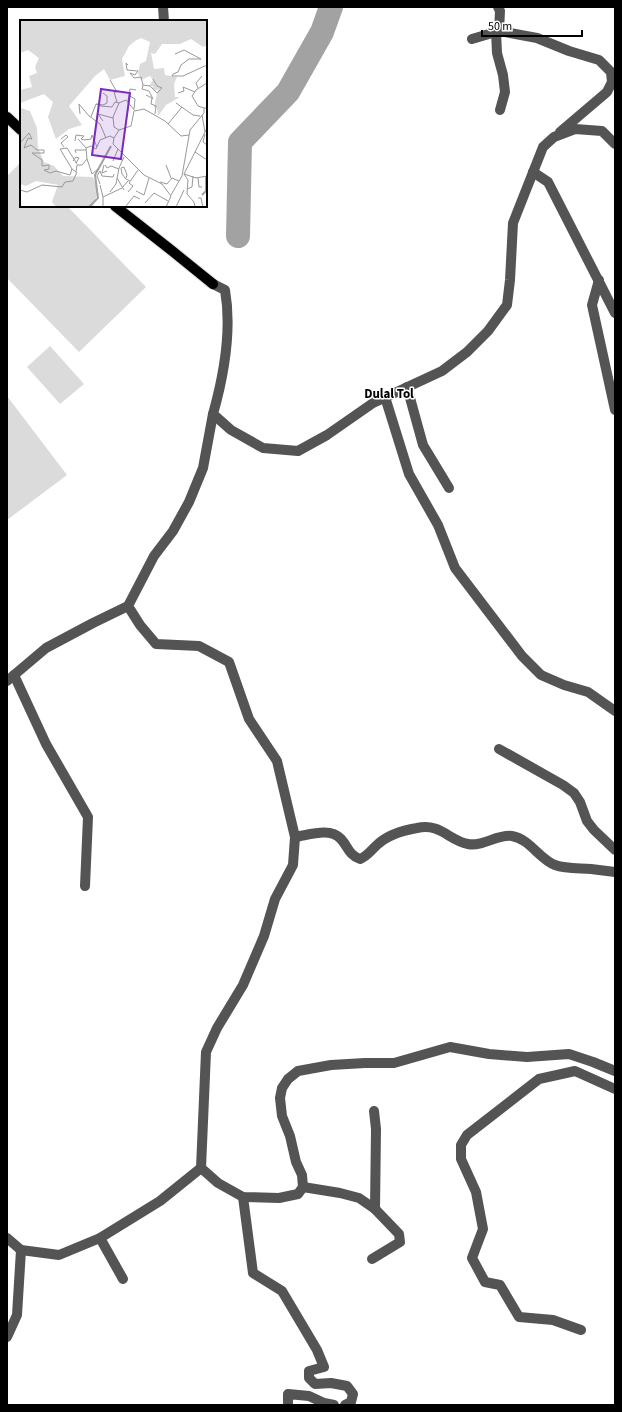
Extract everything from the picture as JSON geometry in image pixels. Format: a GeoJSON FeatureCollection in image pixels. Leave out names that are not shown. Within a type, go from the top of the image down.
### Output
{"type":"FeatureCollection","features":[{"type":"Feature","properties":{"kind":"main road"},"geometry":{"type":"LineString","coordinates":[[7,117],[20,129]]}},
{"type":"Feature","properties":{"kind":"main road"},"geometry":{"type":"LineString","coordinates":[[116,207],[213,284]]}},
{"type":"Feature","properties":{"kind":"street"},"geometry":{"type":"LineString","coordinates":[[163,7],[164,20]]}},
{"type":"Feature","properties":{"kind":"street"},"geometry":{"type":"LineString","coordinates":[[498,7],[500,11],[497,31],[497,53],[503,75],[504,92],[500,110]]}},
{"type":"Feature","properties":{"kind":"street"},"geometry":{"type":"LineString","coordinates":[[213,414],[231,430],[263,448],[298,451],[327,435],[374,403],[442,371],[466,352],[488,331],[507,305],[513,223],[543,147],[607,92],[614,81],[611,72],[599,60],[570,51],[537,38],[497,31],[472,39]]}},
{"type":"Feature","properties":{"kind":"street"},"geometry":{"type":"LineString","coordinates":[[554,137],[575,128],[602,131],[615,144]]}},
{"type":"Feature","properties":{"kind":"street"},"geometry":{"type":"LineString","coordinates":[[533,172],[548,182],[615,313]]}},
{"type":"Feature","properties":{"kind":"street"},"geometry":{"type":"LineString","coordinates":[[599,280],[592,305],[615,410]]}},
{"type":"Feature","properties":{"kind":"street"},"geometry":{"type":"LineString","coordinates":[[85,886],[88,817],[10,678],[46,648],[93,622],[128,606],[154,556],[172,531],[189,502],[203,468],[213,414],[221,382],[226,348],[227,305],[225,290],[213,284]]}},
{"type":"Feature","properties":{"kind":"street"},"geometry":{"type":"LineString","coordinates":[[407,387],[423,445],[449,488]]}},
{"type":"Feature","properties":{"kind":"street"},"geometry":{"type":"LineString","coordinates":[[385,397],[409,474],[438,525],[455,568],[522,656],[541,675],[564,685],[588,692],[615,711]]}},
{"type":"Feature","properties":{"kind":"street"},"geometry":{"type":"LineString","coordinates":[[7,1238],[21,1250],[59,1255],[100,1238],[160,1201],[201,1168],[206,1052],[217,1028],[243,985],[264,936],[275,898],[293,865],[295,837],[277,761],[250,719],[229,662],[199,646],[156,644],[140,625],[128,606]]}},
{"type":"Feature","properties":{"kind":"street"},"geometry":{"type":"LineString","coordinates":[[499,749],[563,785],[574,793],[580,802],[587,821],[594,830],[615,850]]}},
{"type":"Feature","properties":{"kind":"street"},"geometry":{"type":"LineString","coordinates":[[295,837],[329,832],[340,838],[352,856],[360,859],[366,857],[379,842],[418,827],[437,828],[459,841],[469,844],[482,843],[500,837],[513,836],[526,842],[541,856],[555,865],[615,872]]}},
{"type":"Feature","properties":{"kind":"street"},"geometry":{"type":"LineString","coordinates":[[201,1168],[218,1183],[243,1196],[279,1198],[298,1194],[303,1187],[302,1175],[296,1162],[290,1136],[282,1116],[280,1098],[282,1088],[288,1079],[298,1071],[331,1065],[394,1063],[450,1047],[489,1054],[527,1057],[569,1054],[615,1071]]}},
{"type":"Feature","properties":{"kind":"street"},"geometry":{"type":"LineString","coordinates":[[581,1330],[553,1320],[519,1317],[500,1285],[485,1282],[472,1258],[483,1229],[476,1192],[461,1159],[461,1145],[467,1135],[539,1079],[575,1071],[615,1089]]}},
{"type":"Feature","properties":{"kind":"street"},"geometry":{"type":"LineString","coordinates":[[374,1111],[376,1129],[376,1209]]}},
{"type":"Feature","properties":{"kind":"street"},"geometry":{"type":"LineString","coordinates":[[303,1187],[340,1193],[359,1198],[376,1209],[399,1234],[400,1242],[372,1259]]}},
{"type":"Feature","properties":{"kind":"street"},"geometry":{"type":"LineString","coordinates":[[243,1196],[253,1273],[282,1291],[317,1350],[324,1367],[309,1371],[309,1378],[315,1384],[331,1383],[348,1386],[352,1394],[351,1402],[345,1405]]}},
{"type":"Feature","properties":{"kind":"street"},"geometry":{"type":"LineString","coordinates":[[100,1238],[123,1279]]}},
{"type":"Feature","properties":{"kind":"street"},"geometry":{"type":"LineString","coordinates":[[7,1336],[17,1315],[21,1250]]}},
{"type":"Feature","properties":{"kind":"street"},"geometry":{"type":"LineString","coordinates":[[288,1405],[288,1394],[309,1396],[324,1403],[334,1405]]}},
{"type":"Feature","properties":{"kind":"shaded area"},"geometry":{"type":"Polygon","coordinates":[[[20,163],[20,207],[68,207],[146,287],[79,352],[7,278],[7,176],[20,163]]]}},
{"type":"Feature","properties":{"kind":"shaded area"},"geometry":{"type":"Polygon","coordinates":[[[50,346],[84,384],[60,404],[27,367],[50,346]]]}},
{"type":"Feature","properties":{"kind":"shaded area"},"geometry":{"type":"Polygon","coordinates":[[[7,396],[67,475],[7,520],[7,396]]]}},
{"type":"Feature","properties":{"kind":"waterway"},"geometry":{"type":"LineString","coordinates":[[238,236],[240,142],[288,92],[322,32],[331,7]]}},
{"type":"Feature","properties":{"kind":"district","name":"Dulal Tol"},"geometry":{"type":"Point","coordinates":[389,394]}}]}
